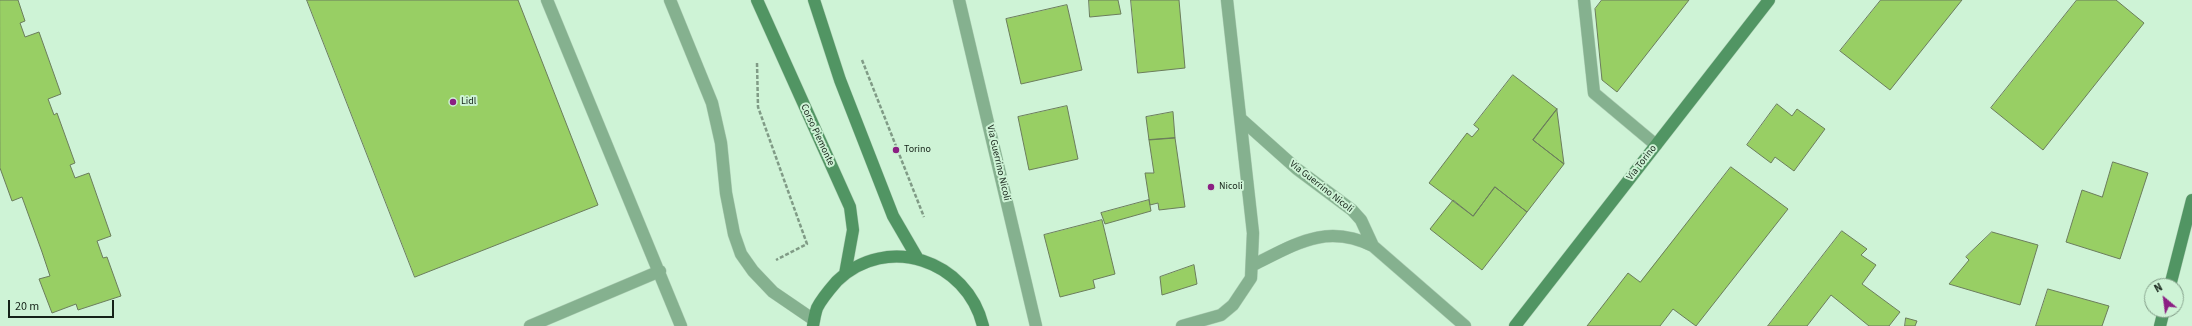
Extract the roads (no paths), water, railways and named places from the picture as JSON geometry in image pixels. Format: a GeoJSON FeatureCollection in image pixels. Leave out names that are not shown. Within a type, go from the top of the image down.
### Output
{"type":"FeatureCollection","features":[{"type":"Feature","properties":{"kind":"main road","name":"Corso Piemonte"},"geometry":{"type":"LineString","coordinates":[[757,0],[850,207],[853,230],[845,274]]}},
{"type":"Feature","properties":{"kind":"main road"},"geometry":{"type":"LineString","coordinates":[[814,0],[840,80],[893,216],[918,259]]}},
{"type":"Feature","properties":{"kind":"main road","name":"Via Torino"},"geometry":{"type":"LineString","coordinates":[[1515,326],[1769,0]]}},
{"type":"Feature","properties":{"kind":"main road"},"geometry":{"type":"LineString","coordinates":[[2172,278],[2192,200]]}},
{"type":"Feature","properties":{"kind":"main road"},"geometry":{"type":"LineString","coordinates":[[813,323],[817,308],[829,290],[845,274],[873,260],[896,256],[918,259],[941,268],[963,285],[974,300],[983,326]]}},
{"type":"Feature","properties":{"kind":"street"},"geometry":{"type":"LineString","coordinates":[[547,0],[660,271],[681,326]]}},
{"type":"Feature","properties":{"kind":"street"},"geometry":{"type":"LineString","coordinates":[[670,0],[712,102],[721,143],[726,193],[734,234],[741,254],[753,271],[773,292],[813,323]]}},
{"type":"Feature","properties":{"kind":"street","name":"Via Guerrino Nicoli"},"geometry":{"type":"LineString","coordinates":[[960,0],[1036,326]]}},
{"type":"Feature","properties":{"kind":"street"},"geometry":{"type":"LineString","coordinates":[[1182,326],[1221,315],[1233,305],[1251,278],[1253,265],[1253,233],[1227,0]]}},
{"type":"Feature","properties":{"kind":"street"},"geometry":{"type":"LineString","coordinates":[[1584,0],[1594,93],[1656,145]]}},
{"type":"Feature","properties":{"kind":"street","name":"Via Guerrino Nicoli"},"geometry":{"type":"LineString","coordinates":[[1241,119],[1297,169],[1352,210],[1361,220],[1373,246]]}},
{"type":"Feature","properties":{"kind":"street","name":"Via Guerrino Nicoli"},"geometry":{"type":"LineString","coordinates":[[1253,265],[1285,250],[1329,235],[1359,239],[1373,246],[1465,326]]}},
{"type":"Feature","properties":{"kind":"street"},"geometry":{"type":"LineString","coordinates":[[530,326],[660,271]]}},
{"type":"Feature","properties":{"kind":"place","name":"Lidl"},"geometry":{"type":"Point","coordinates":[453,102]}},
{"type":"Feature","properties":{"kind":"place","name":"Torino"},"geometry":{"type":"Point","coordinates":[896,150]}},
{"type":"Feature","properties":{"kind":"place","name":"Nicoli"},"geometry":{"type":"Point","coordinates":[1211,187]}}]}
